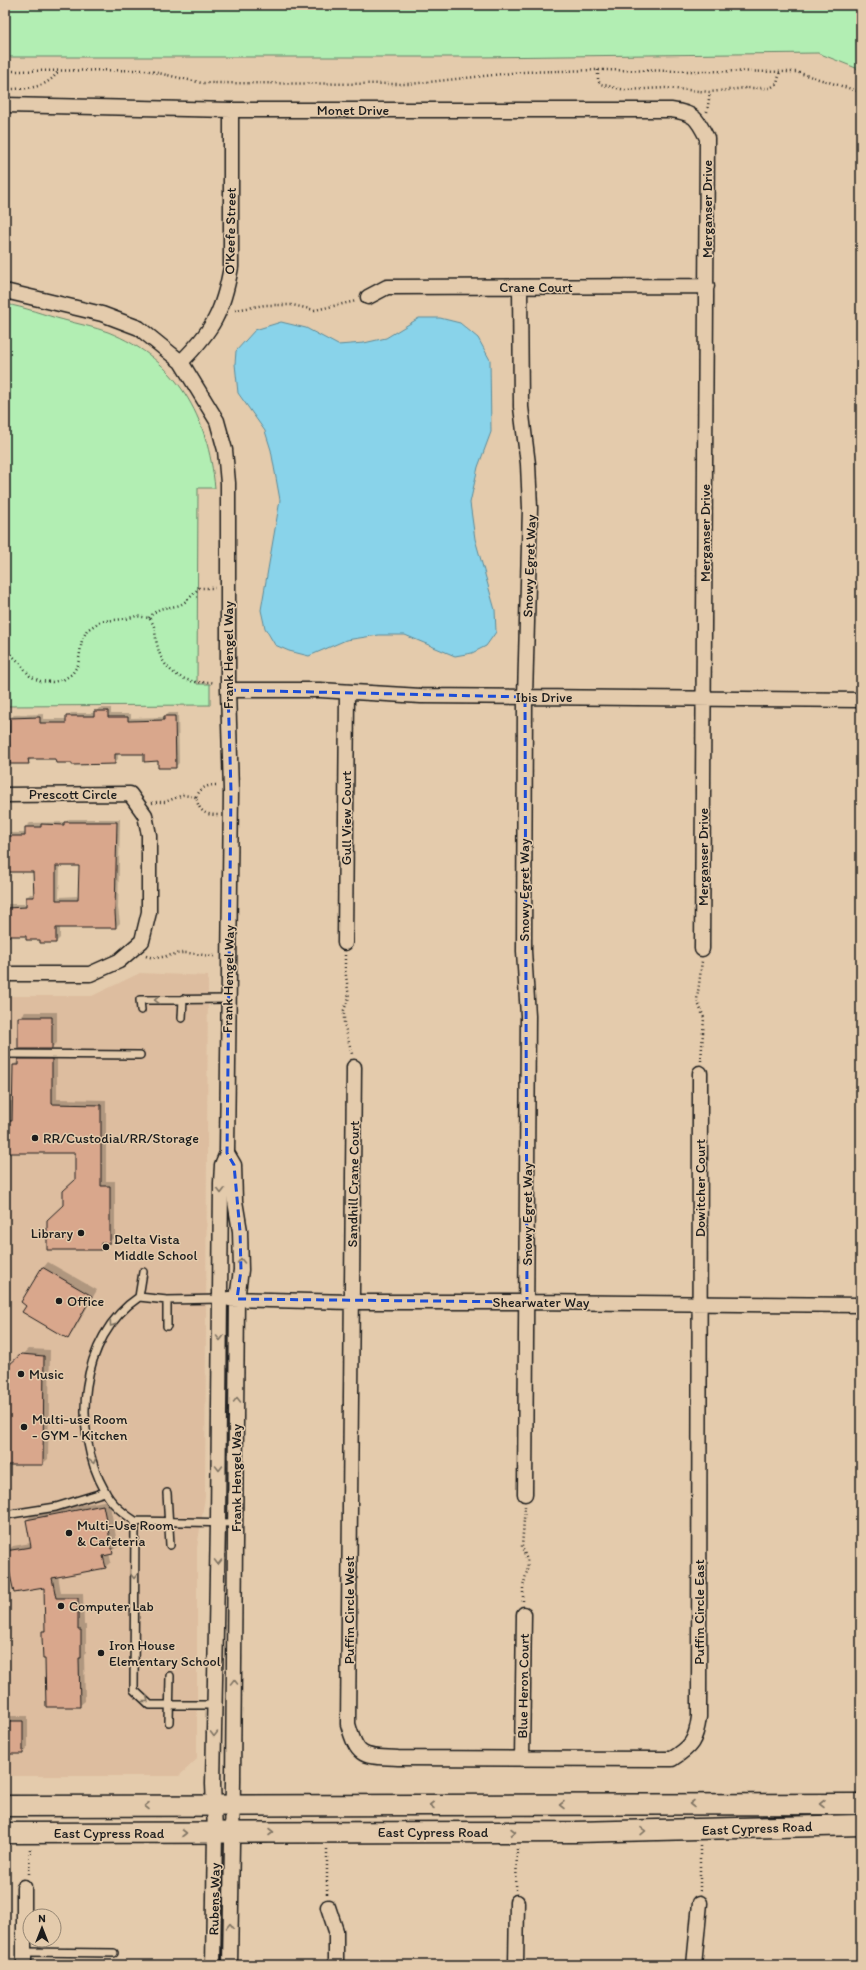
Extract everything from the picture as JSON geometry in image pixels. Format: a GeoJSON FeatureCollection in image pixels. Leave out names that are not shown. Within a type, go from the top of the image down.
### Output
{"type":"FeatureCollection","features":[{"type":"Feature","properties":{"kind":"street","name":"Monet Drive"},"geometry":{"type":"LineString","coordinates":[[5,106],[231,110],[671,110],[684,112],[698,120]]}},
{"type":"Feature","properties":{"kind":"street","name":"O'Keefe Street"},"geometry":{"type":"LineString","coordinates":[[181,362],[209,331],[221,311],[227,290],[231,267],[231,110]]}},
{"type":"Feature","properties":{"kind":"street","name":"Merganser Drive"},"geometry":{"type":"LineString","coordinates":[[698,120],[707,138],[702,949]]}},
{"type":"Feature","properties":{"kind":"street","name":"Crane Court"},"geometry":{"type":"LineString","coordinates":[[368,298],[387,287],[707,286]]}},
{"type":"Feature","properties":{"kind":"street","name":"Snowy Egret Way"},"geometry":{"type":"LineString","coordinates":[[520,287],[521,407],[528,464],[530,508],[525,697],[524,951],[528,1016],[525,1494]]}},
{"type":"Feature","properties":{"kind":"street","name":"Frank Hengel Way"},"geometry":{"type":"LineString","coordinates":[[5,291],[110,316],[139,328],[181,362],[217,421],[225,450],[228,483],[228,690],[231,784],[227,1153],[222,1165],[215,1705],[223,1805]]}},
{"type":"Feature","properties":{"kind":"street","name":"Ibis Drive"},"geometry":{"type":"LineString","coordinates":[[228,690],[320,690],[347,693],[421,696],[861,700]]}},
{"type":"Feature","properties":{"kind":"street","name":"Gull View Court"},"geometry":{"type":"LineString","coordinates":[[345,943],[347,693]]}},
{"type":"Feature","properties":{"kind":"street","name":"Prescott Circle"},"geometry":{"type":"LineString","coordinates":[[5,795],[130,794],[145,815],[149,835],[149,912],[142,941],[119,961],[90,974],[5,974]]}},
{"type":"Feature","properties":{"kind":"street","name":"Sandhill Crane Court"},"geometry":{"type":"LineString","coordinates":[[351,1302],[354,1067]]}},
{"type":"Feature","properties":{"kind":"street","name":"Dowitcher Court"},"geometry":{"type":"LineString","coordinates":[[700,1073],[700,1303]]}},
{"type":"Feature","properties":{"kind":"street","name":"Frank Hengel Way"},"geometry":{"type":"LineString","coordinates":[[223,1805],[236,1523],[237,1300],[241,1270],[240,1231],[236,1201],[234,1165],[227,1153]]}},
{"type":"Feature","properties":{"kind":"street","name":"Shearwater Way"},"geometry":{"type":"LineString","coordinates":[[220,1299],[351,1302],[861,1305]]}},
{"type":"Feature","properties":{"kind":"street","name":"Puffin Circle West"},"geometry":{"type":"LineString","coordinates":[[351,1302],[348,1724],[354,1744],[361,1752],[374,1756],[398,1758],[522,1759]]}},
{"type":"Feature","properties":{"kind":"street","name":"Puffin Circle East"},"geometry":{"type":"LineString","coordinates":[[522,1759],[672,1759],[688,1749],[697,1734],[699,1718],[700,1303]]}},
{"type":"Feature","properties":{"kind":"street","name":"Blue Heron Court"},"geometry":{"type":"LineString","coordinates":[[522,1759],[524,1614]]}},
{"type":"Feature","properties":{"kind":"street","name":"East Cypress Road"},"geometry":{"type":"LineString","coordinates":[[5,1806],[861,1804]]}},
{"type":"Feature","properties":{"kind":"street"},"geometry":{"type":"LineString","coordinates":[[223,1805],[224,1832]]}},
{"type":"Feature","properties":{"kind":"street","name":"East Cypress Road"},"geometry":{"type":"LineString","coordinates":[[5,1833],[517,1832],[861,1825]]}},
{"type":"Feature","properties":{"kind":"street","name":"Rubens Way"},"geometry":{"type":"LineString","coordinates":[[213,1965],[224,1832]]}},
{"type":"Feature","properties":{"kind":"street","name":"Rubens Way"},"geometry":{"type":"LineString","coordinates":[[224,1832],[230,1965]]}},
{"type":"Feature","properties":{"kind":"street"},"geometry":{"type":"LineString","coordinates":[[24,1887],[24,1958]]}},
{"type":"Feature","properties":{"kind":"street"},"geometry":{"type":"LineString","coordinates":[[516,1965],[517,1902]]}},
{"type":"Feature","properties":{"kind":"street"},"geometry":{"type":"LineString","coordinates":[[694,1965],[700,1903]]}},
{"type":"Feature","properties":{"kind":"street"},"geometry":{"type":"LineString","coordinates":[[328,1907],[336,1931],[336,1965]]}},
{"type":"Feature","properties":{"kind":"lane"},"geometry":{"type":"LineString","coordinates":[[182,1018],[183,999]]}},
{"type":"Feature","properties":{"kind":"lane"},"geometry":{"type":"LineString","coordinates":[[141,1010],[140,1000],[228,999]]}},
{"type":"Feature","properties":{"kind":"lane"},"geometry":{"type":"LineString","coordinates":[[5,1054],[140,1055]]}},
{"type":"Feature","properties":{"kind":"lane"},"geometry":{"type":"LineString","coordinates":[[143,1272],[139,1296],[127,1305],[113,1321],[104,1335],[94,1359],[85,1399],[87,1437],[94,1466],[105,1492],[120,1511],[135,1521],[236,1523]]}},
{"type":"Feature","properties":{"kind":"lane"},"geometry":{"type":"LineString","coordinates":[[139,1296],[167,1300],[220,1299]]}},
{"type":"Feature","properties":{"kind":"lane"},"geometry":{"type":"LineString","coordinates":[[167,1300],[167,1326]]}},
{"type":"Feature","properties":{"kind":"lane"},"geometry":{"type":"LineString","coordinates":[[5,1515],[56,1507],[105,1492]]}},
{"type":"Feature","properties":{"kind":"lane"},"geometry":{"type":"LineString","coordinates":[[167,1493],[170,1545]]}},
{"type":"Feature","properties":{"kind":"lane"},"geometry":{"type":"LineString","coordinates":[[135,1521],[134,1690],[150,1704],[215,1705]]}},
{"type":"Feature","properties":{"kind":"lane"},"geometry":{"type":"LineString","coordinates":[[169,1722],[170,1676]]}},
{"type":"Feature","properties":{"kind":"lane"},"geometry":{"type":"LineString","coordinates":[[24,1958],[114,1953]]}},
{"type":"Feature","properties":{"kind":"path"},"geometry":{"type":"LineString","coordinates":[[5,89],[19,89],[38,86],[53,80],[59,70]]}},
{"type":"Feature","properties":{"kind":"path"},"geometry":{"type":"LineString","coordinates":[[5,71],[145,70],[202,84],[410,84],[521,72],[598,70],[780,71],[796,72],[861,92]]}},
{"type":"Feature","properties":{"kind":"path"},"geometry":{"type":"LineString","coordinates":[[598,70],[598,80],[600,84],[610,88],[624,90],[665,88],[710,92],[746,88],[770,88],[777,84],[780,71]]}},
{"type":"Feature","properties":{"kind":"path"},"geometry":{"type":"LineString","coordinates":[[698,120],[709,112],[710,92]]}},
{"type":"Feature","properties":{"kind":"path"},"geometry":{"type":"LineString","coordinates":[[221,311],[265,304],[292,305],[315,310],[368,298]]}},
{"type":"Feature","properties":{"kind":"path"},"geometry":{"type":"LineString","coordinates":[[149,618],[154,611],[164,606],[177,606],[186,601],[199,588],[228,588]]}},
{"type":"Feature","properties":{"kind":"path"},"geometry":{"type":"LineString","coordinates":[[5,649],[18,661],[30,676],[40,681],[52,682],[63,680],[72,674],[78,664],[82,640],[87,630],[101,621],[126,619],[136,616],[149,618],[155,626],[157,643],[162,662],[175,675],[196,682],[213,682],[228,690]]}},
{"type":"Feature","properties":{"kind":"path"},"geometry":{"type":"LineString","coordinates":[[196,797],[207,785],[231,784]]}},
{"type":"Feature","properties":{"kind":"path"},"geometry":{"type":"LineString","coordinates":[[140,809],[157,802],[165,802],[183,795],[196,797]]}},
{"type":"Feature","properties":{"kind":"path"},"geometry":{"type":"LineString","coordinates":[[196,797],[200,810],[206,815],[230,814]]}},
{"type":"Feature","properties":{"kind":"path"},"geometry":{"type":"LineString","coordinates":[[345,943],[345,969],[349,997],[344,1010],[344,1023],[354,1067]]}},
{"type":"Feature","properties":{"kind":"path"},"geometry":{"type":"LineString","coordinates":[[134,948],[151,958],[185,953],[204,956],[228,956]]}},
{"type":"Feature","properties":{"kind":"path"},"geometry":{"type":"LineString","coordinates":[[700,1073],[704,1018],[697,1000],[702,949]]}},
{"type":"Feature","properties":{"kind":"path"},"geometry":{"type":"LineString","coordinates":[[524,1614],[523,1587],[528,1567],[522,1547],[525,1519],[525,1494]]}},
{"type":"Feature","properties":{"kind":"path"},"geometry":{"type":"LineString","coordinates":[[700,1903],[701,1829]]}},
{"type":"Feature","properties":{"kind":"path"},"geometry":{"type":"LineString","coordinates":[[327,1832],[328,1907]]}},
{"type":"Feature","properties":{"kind":"path"},"geometry":{"type":"LineString","coordinates":[[517,1832],[517,1902]]}},
{"type":"Feature","properties":{"kind":"path"},"geometry":{"type":"LineString","coordinates":[[24,1887],[30,1873],[30,1833]]}},
{"type":"Feature","properties":{"kind":"highlighted area"},"geometry":{"type":"Polygon","coordinates":[[[228,690],[525,697],[527,1302],[237,1299],[241,1270],[240,1231],[234,1165],[227,1153],[231,791],[228,690]]]}},
{"type":"Feature","properties":{"kind":"shaded area","name":"Delta Vista Middle School"},"geometry":{"type":"Polygon","coordinates":[[[140,973],[208,976],[205,1497],[197,1548],[197,1759],[179,1776],[5,1776],[5,996],[92,996],[140,973]]]}},
{"type":"Feature","properties":{"kind":"green space"},"geometry":{"type":"Polygon","coordinates":[[[5,5],[861,5],[861,70],[818,53],[480,57],[5,57],[5,5]]]}},
{"type":"Feature","properties":{"kind":"green space"},"geometry":{"type":"Polygon","coordinates":[[[5,304],[103,330],[132,344],[153,358],[171,375],[185,394],[197,415],[211,462],[215,488],[198,488],[197,684],[210,684],[210,705],[5,706],[5,304]]]}},
{"type":"Feature","properties":{"kind":"water"},"geometry":{"type":"Polygon","coordinates":[[[419,318],[440,318],[460,323],[478,338],[490,360],[491,432],[478,467],[470,503],[475,539],[495,610],[496,632],[486,646],[472,653],[455,656],[405,635],[379,635],[346,640],[309,656],[289,651],[275,645],[265,628],[261,610],[280,500],[271,450],[265,431],[238,393],[235,364],[236,351],[255,330],[281,322],[306,328],[338,345],[364,343],[386,338],[419,318]]]}},
{"type":"Feature","properties":{"kind":"building"},"geometry":{"type":"Polygon","coordinates":[[[94,711],[108,711],[108,717],[128,717],[128,721],[164,720],[164,716],[175,716],[176,768],[158,768],[158,761],[144,762],[144,754],[115,754],[115,764],[72,765],[72,763],[56,763],[55,759],[28,759],[29,764],[10,764],[9,718],[40,717],[40,723],[66,723],[66,716],[94,716],[94,711]]]}},
{"type":"Feature","properties":{"kind":"building"},"geometry":{"type":"Polygon","coordinates":[[[64,822],[117,822],[116,928],[56,928],[56,943],[40,943],[40,940],[26,940],[26,936],[5,936],[5,908],[26,907],[26,897],[34,897],[33,872],[5,872],[5,836],[25,836],[25,827],[41,827],[41,824],[64,825],[64,822]],[[56,866],[56,900],[78,900],[79,866],[56,866]]]}},
{"type":"Feature","properties":{"kind":"building"},"geometry":{"type":"Polygon","coordinates":[[[18,1017],[52,1017],[52,1049],[18,1049],[18,1017]]]}},
{"type":"Feature","properties":{"kind":"building"},"geometry":{"type":"Polygon","coordinates":[[[18,1059],[52,1059],[52,1104],[101,1105],[101,1186],[110,1186],[110,1243],[101,1243],[101,1250],[47,1250],[47,1220],[63,1205],[63,1191],[75,1180],[75,1153],[6,1153],[7,1121],[12,1121],[13,1065],[18,1065],[18,1059]]]}},
{"type":"Feature","properties":{"kind":"building","name":"Office"},"geometry":{"type":"Polygon","coordinates":[[[42,1267],[92,1296],[68,1339],[22,1312],[26,1306],[21,1302],[42,1267]]]}},
{"type":"Feature","properties":{"kind":"building","name":"Multi-use Room - GYM - Kitchen"},"geometry":{"type":"Polygon","coordinates":[[[21,1354],[44,1356],[43,1465],[5,1465],[5,1381],[8,1381],[8,1366],[21,1354]]]}},
{"type":"Feature","properties":{"kind":"building"},"geometry":{"type":"Polygon","coordinates":[[[103,1505],[113,1554],[103,1556],[106,1568],[52,1578],[56,1598],[78,1598],[78,1630],[81,1630],[81,1658],[79,1658],[80,1707],[46,1707],[45,1659],[43,1659],[42,1637],[42,1631],[45,1631],[44,1588],[14,1593],[5,1551],[31,1547],[26,1520],[103,1505]]]}},
{"type":"Feature","properties":{"kind":"building"},"geometry":{"type":"Polygon","coordinates":[[[5,1721],[23,1721],[23,1754],[5,1754],[5,1721]]]}},
{"type":"Feature","properties":{"kind":"place","name":"RR/Custodial/RR/Storage"},"geometry":{"type":"Point","coordinates":[35,1138]}},
{"type":"Feature","properties":{"kind":"place","name":"Library"},"geometry":{"type":"Point","coordinates":[81,1233]}},
{"type":"Feature","properties":{"kind":"place","name":"Delta Vista Middle School"},"geometry":{"type":"Point","coordinates":[106,1247]}},
{"type":"Feature","properties":{"kind":"place","name":"Office"},"geometry":{"type":"Point","coordinates":[59,1301]}},
{"type":"Feature","properties":{"kind":"place","name":"Music"},"geometry":{"type":"Point","coordinates":[21,1374]}},
{"type":"Feature","properties":{"kind":"place","name":"Multi-use Room - GYM - Kitchen"},"geometry":{"type":"Point","coordinates":[24,1427]}},
{"type":"Feature","properties":{"kind":"place","name":"Multi-Use Room & Cafeteria"},"geometry":{"type":"Point","coordinates":[69,1533]}},
{"type":"Feature","properties":{"kind":"place","name":"Computer Lab"},"geometry":{"type":"Point","coordinates":[61,1606]}},
{"type":"Feature","properties":{"kind":"place","name":"Iron House Elementary School"},"geometry":{"type":"Point","coordinates":[101,1653]}}]}
